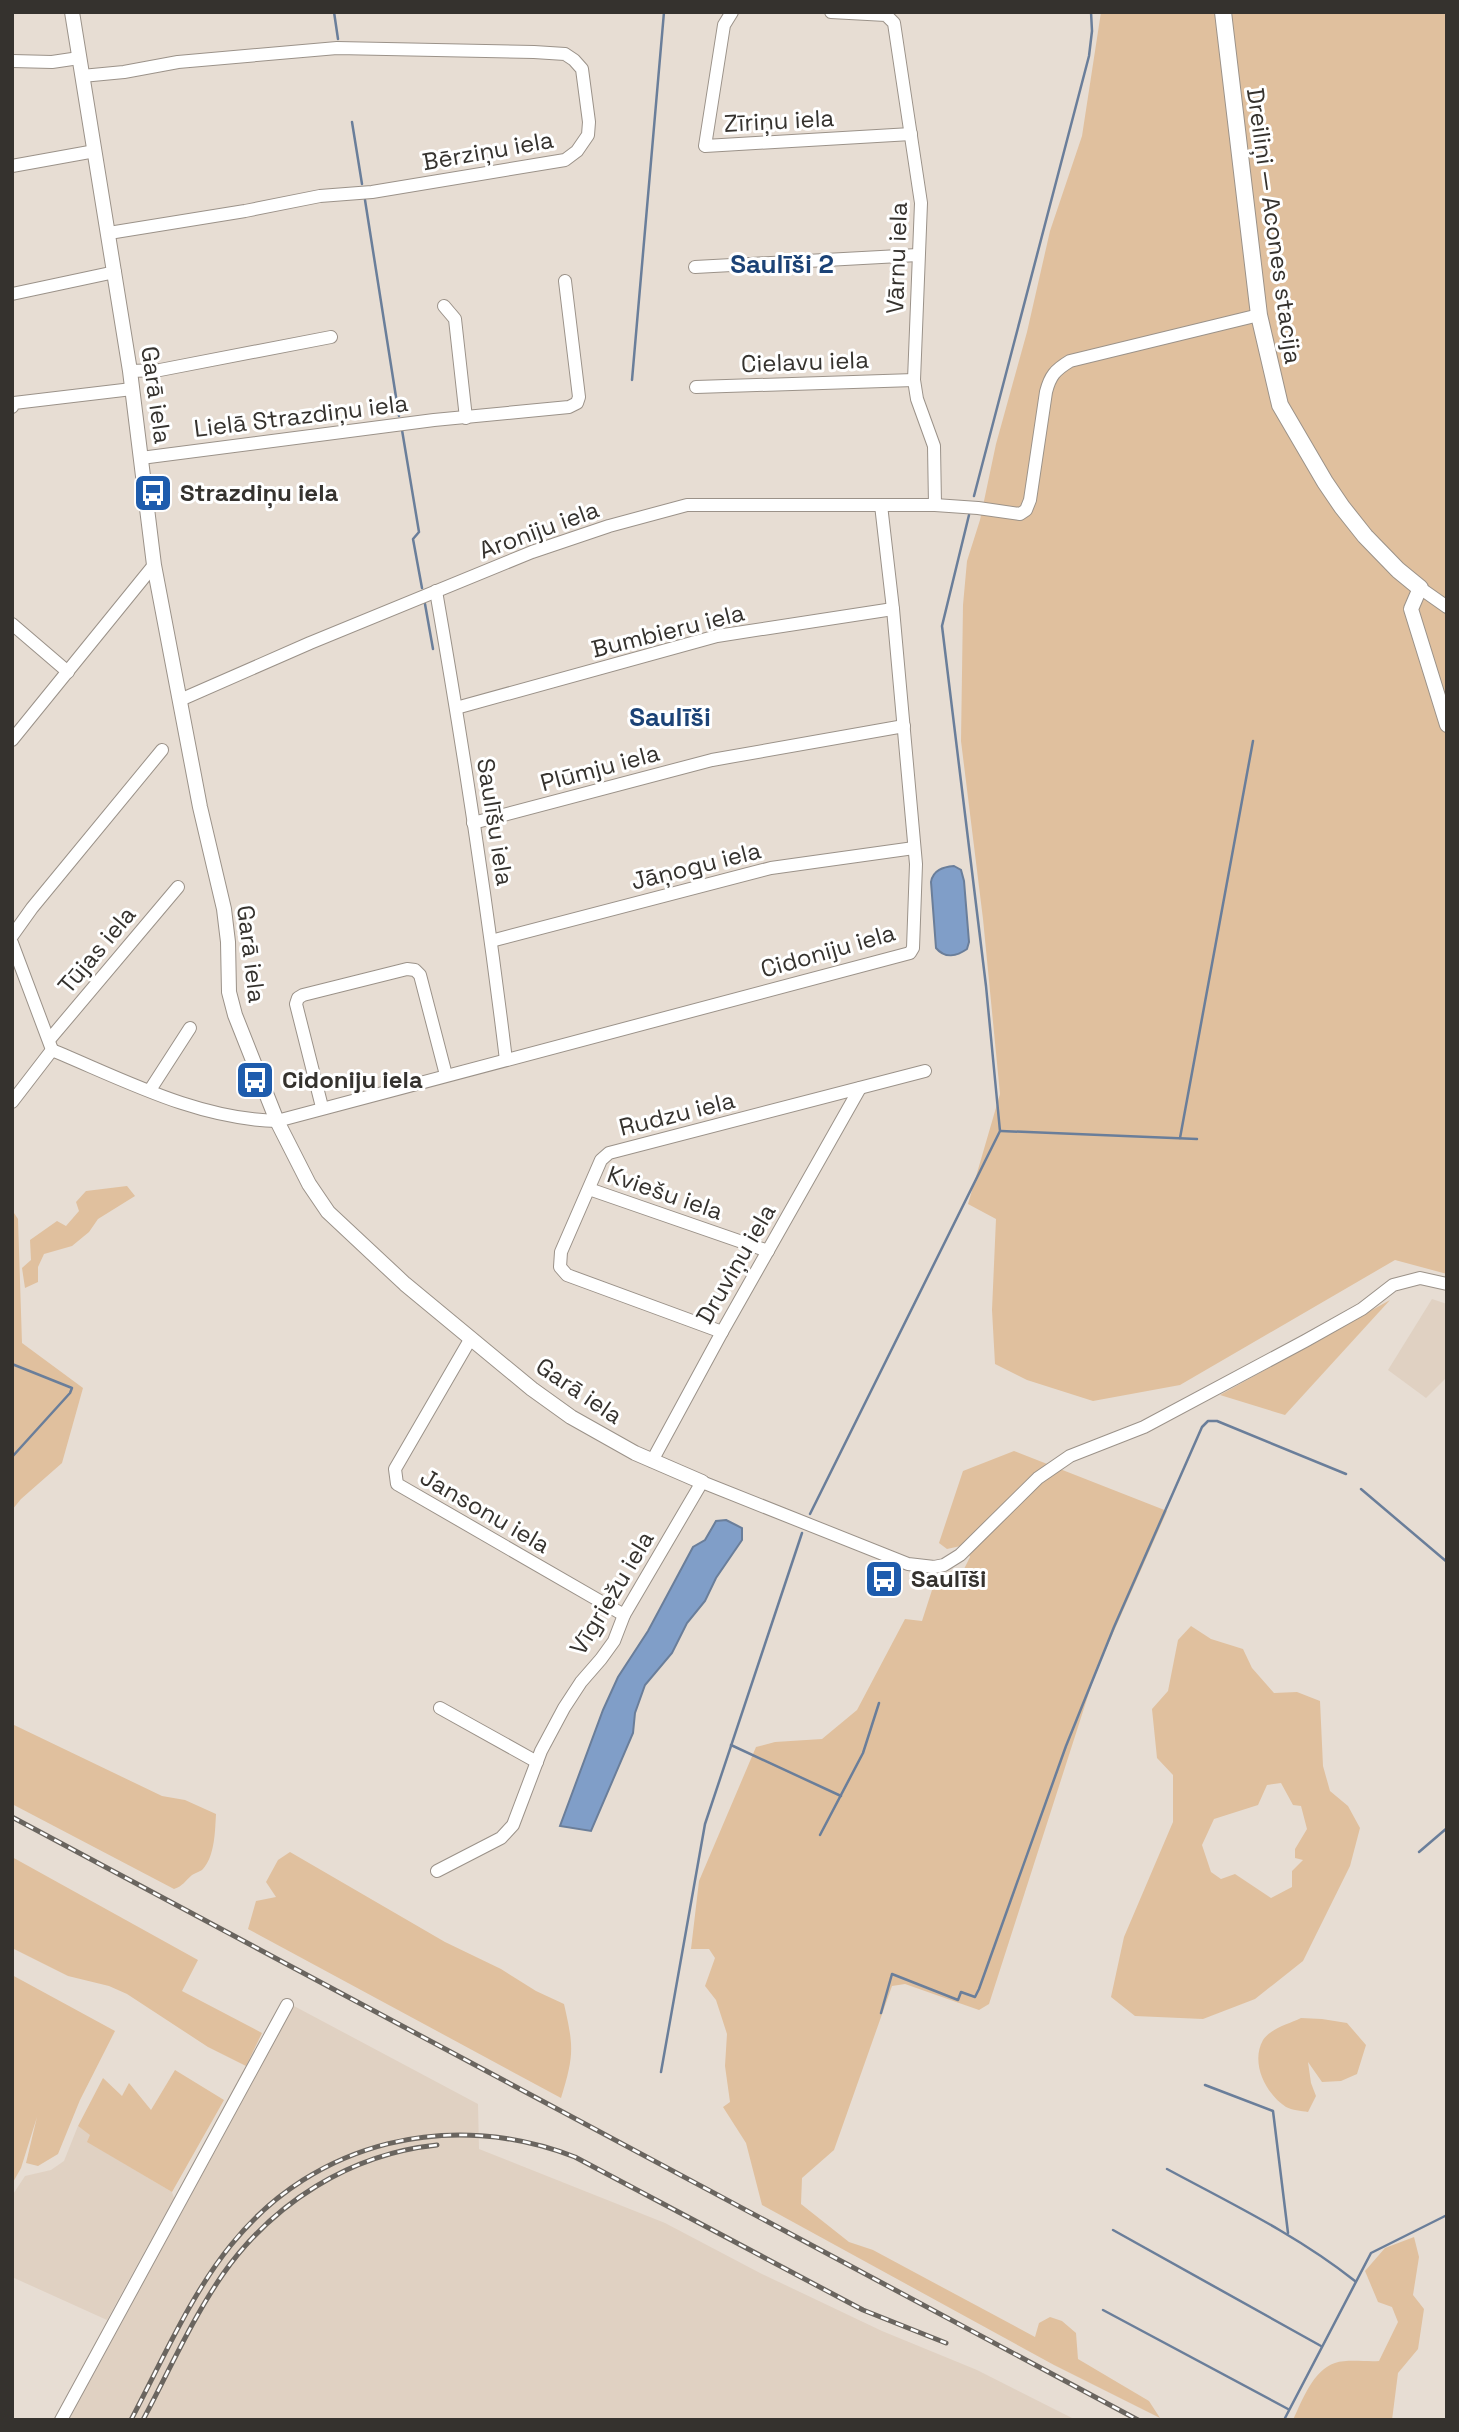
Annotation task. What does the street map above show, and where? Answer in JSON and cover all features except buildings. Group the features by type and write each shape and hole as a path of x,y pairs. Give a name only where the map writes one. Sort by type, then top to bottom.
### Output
{"main road":[{"name":"Dreiliņi — Acones stacija","path":"1223,12 1259,315 1280,405 1325,482 1365,536 1419,587"}],"street":[{"name":"Garā iela","path":"72,12 130,371 154,565 200,807 224,909 229,992 235,1015 276,1121 309,1184 328,1212 405,1284 532,1390 571,1417 652,1461 908,1564 934,1567 944,1565 960,1555 1038,1478 1070,1456 1143,1427 1362,1309 1393,1285 1420,1278 1447,1284"},
{"name":"Zīriņu iela","path":"732,12 724,25 706,126 705,146 911,134"},
{"name":"Vārnu iela","path":"831,12 886,15 894,23 921,203 915,380 918,399 934,446 935,505"},
{"name":"Bērziņu iela","path":"82,76 124,72 178,62 337,48 555,53 565,54 582,69 589,121 588,135 577,151 565,160 372,192 320,196 108,233"},
{"path":"12,61 52,62 79,58"},
{"path":"12,166 95,151"},
{"path":"695,267 918,255"},
{"path":"12,294 115,272"},
{"name":"Lielā Strazdiņu iela","path":"141,457 569,407 576,403 579,397 565,281"},
{"path":"444,306 455,319 466,418"},
{"name":"Aroniju iela","path":"180,701 310,643 545,548 609,526 687,505 935,505 1020,514 1026,510 1035,479 1049,379 1056,369 1070,361 1259,315"},
{"path":"130,371 160,370 331,337"},
{"name":"Cielavu iela","path":"696,387 915,380"},
{"path":"12,407 14,404 132,388"},
{"name":"Cidoniju iela","path":"50,1045 199,1110 257,1121 276,1121 910,953 913,948 916,864 881,505"},
{"path":"12,740 154,565"},
{"path":"1447,607 1419,587 1411,609 1447,725"},
{"name":"Saulīšu iela","path":"436,591 491,941 506,1060"},
{"name":"Bumbieru iela","path":"456,708 717,636 893,609"},
{"path":"12,624 68,672"},
{"name":"Plūmju iela","path":"473,823 712,760 904,726"},
{"path":"12,936 32,908 163,750"},
{"name":"Jāņogu iela","path":"491,941 771,868 914,848"},
{"name":"Tūjas iela","path":"50,1045 178,887"},
{"path":"12,943 50,1045 12,1102"},
{"path":"322,1107 296,1004 298,998 303,995 407,969 415,970 420,975 446,1075"},
{"path":"149,1090 190,1028"},
{"name":"Rudzu iela","path":"722,1332 567,1275 560,1267 561,1252 601,1160 609,1153 925,1071"},
{"name":"Druviņu iela","path":"652,1461 859,1088"},
{"name":"Kviešu iela","path":"589,1189 768,1251"},
{"name":"Jansonu iela","path":"471,1338 395,1469 397,1484 624,1615"},
{"name":"Vīgriežu iela","path":"437,1871 501,1839 513,1825 537,1762 581,1682 614,1641 624,1615 702,1482"},
{"path":"440,1708 537,1762"},
{"path":"61,2420 287,2005"}],"shaded area":[{"path":"1101,12 1447,12 1447,1274 1395,1260 1180,1385 1093,1401 1027,1380 995,1364 992,1310 996,1219 968,1204 1000,1094 983,919 961,741 963,605 967,561 980,520 996,444 1027,332 1050,231 1082,136"},
{"path":"127,1186 135,1196 98,1219 89,1232 72,1246 44,1254 38,1267 38,1282 25,1288 22,1268 31,1260 30,1240 57,1221 66,1226 79,1211 76,1202 86,1191"},
{"path":"12,1210 18,1219 22,1343 83,1388 62,1463 12,1510"},
{"path":"1432,1299 1447,1304 1447,1377 1426,1398 1388,1370"},
{"path":"1390,1300 1285,1415 1220,1395"},
{"path":"1014,1451 1167,1511 1095,1674 989,2004 979,2010 905,1984 892,1986 834,2150 802,2178 801,2204 849,2242 873,2250 1035,2337 1039,2323 1050,2317 1062,2321 1076,2333 1078,2359 1149,2401 1160,2418 1054,2365 762,2205 746,2143 723,2107 730,2102 725,2066 727,2034 716,2000 705,1986 715,1958 709,1949 691,1949 699,1881 756,1747 775,1742 822,1739 857,1710 905,1619 922,1621 932,1590 923,1579 960,1577 970,1557 965,1545 947,1549 939,1543 963,1471"},
{"path":"1191,1626 1211,1639 1243,1649 1252,1668 1274,1693 1297,1692 1320,1701 1323,1766 1330,1791 1348,1806 1360,1828 1350,1866 1303,1961 1255,1999 1203,2019 1135,2016 1111,1997 1124,1937 1173,1822 1173,1775 1157,1758 1152,1709 1168,1691 1178,1640","holes":["1281,1783 1293,1805 1301,1806 1307,1829 1295,1849 1295,1858 1303,1860 1292,1871 1292,1887 1271,1898 1235,1874 1221,1879 1211,1872 1202,1845 1214,1819 1258,1805 1267,1785"]},
{"path":"12,1724 162,1796 185,1800 216,1814 214,1844 206,1865 174,1889 12,1804"},
{"path":"290,1852 445,1942 564,2004 571,2051 561,2098 248,1929 256,1901 276,1897 266,1882 278,1860"},
{"path":"12,1857 198,1960 182,1991 262,2033 246,2066 208,2047 127,1994 109,1986 68,1976 12,1948"},
{"path":"12,1975 115,2031 80,2100 58,2154 38,2166 26,2163 37,2117 21,2168 12,2184"},
{"path":"294,2006 478,2104 479,2149 665,2223 760,2273 882,2331 977,2370 1076,2420 69,2420"},
{"path":"1301,2018 1347,2023 1366,2045 1357,2074 1341,2081 1322,2082 1308,2062 1316,2096 1308,2112 1286,2107 1272,2094 1262,2077 1258,2058 1259,2049 1266,2036 1275,2029"},
{"path":"175,2070 224,2100 172,2192 87,2142 90,2135 78,2126 103,2078 122,2096 129,2083 151,2110"},
{"path":"78,2126 91,2135 88,2142 172,2192 174,2198 107,2320 12,2277 12,2196 25,2176 51,2170 64,2161"},
{"path":"1414,2237 1419,2257 1413,2295 1424,2309 1418,2349 1398,2373 1392,2420 1293,2420 1314,2379 1327,2367 1345,2361 1379,2361 1398,2322 1392,2307 1378,2302 1365,2271 1385,2248"}],"water":[{"path":"954,866 961,870 964,881 969,942 967,949 951,955 943,954 936,948 931,882 939,870"},
{"path":"726,1520 742,1528 742,1540 716,1578 705,1601 687,1623 672,1653 645,1685 635,1713 633,1733 591,1831 560,1826 618,1677 648,1631 693,1547 705,1540 716,1521"}],"waterway":[{"path":"334,12 338,39"},
{"path":"632,380 664,12"},
{"path":"974,496 1089,56 1091,12"},
{"path":"352,122 362,184"},
{"path":"365,200 399,416"},
{"path":"402,430 419,532 413,539 422,588"},
{"path":"810,1514 1000,1131 986,986 942,626 969,515"},
{"path":"425,604 433,649"},
{"path":"1180,1138 1253,741"},
{"path":"1001,1131 1197,1139"},
{"path":"12,1364 72,1388 12,1457"},
{"path":"881,2013 892,1974 958,2000 961,1992 975,1997 1066,1746 1114,1627 1202,1427 1208,1421 1217,1421 1346,1474"},
{"path":"1361,1489 1447,1562"},
{"path":"661,2072 705,1824 802,1533"},
{"path":"820,1835 863,1753 879,1703"},
{"path":"731,1745 841,1796"},
{"path":"1419,1852 1447,1828"},
{"path":"1205,2085 1273,2111 1288,2233"},
{"path":"1167,2169 1287,2235 1355,2281"},
{"path":"1284,2420 1371,2253 1447,2215"},
{"path":"1113,2230 1321,2346"},
{"path":"1103,2310 1288,2409"}],"railway":[{"path":"12,1817 1138,2420"},
{"path":"131,2420 177,2330 216,2264 265,2209 303,2180 344,2158 388,2144 434,2136 481,2136 528,2143 575,2157 863,2310 946,2343"},
{"path":"143,2420 212,2291 243,2248 265,2225 316,2186 344,2171 405,2150 437,2145"}],"place":[{"name":"Strazdiņu iela","path":"153,493"},
{"name":"Cidoniju iela","path":"255,1080"},
{"name":"Saulīši","path":"884,1579"}],"district":[{"name":"Saulīši 2","path":"782,264"},
{"name":"Saulīši","path":"670,717"}]}
